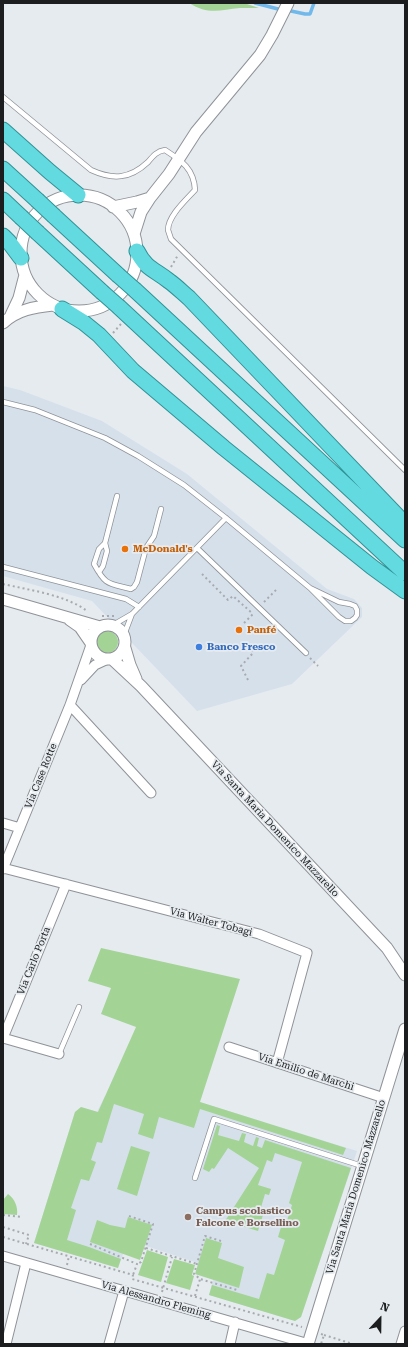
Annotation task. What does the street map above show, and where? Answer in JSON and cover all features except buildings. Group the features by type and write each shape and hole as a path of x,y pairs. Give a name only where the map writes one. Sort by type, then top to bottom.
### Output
{"highway":[{"path":"3,130 78,195"},
{"path":"3,169 405,540"},
{"path":"3,200 405,573"},
{"path":"3,236 21,258"},
{"path":"137,251 141,260 152,270 168,280 189,298 405,524"},
{"path":"58,307 83,322 99,335 133,370 230,453 372,567 405,591"}],"street":[{"path":"134,234 141,212 150,198 169,174 196,132 260,56 288,3"},
{"path":"7,319 34,307 58,307 76,311 90,310 107,304 115,299 127,286 132,278 136,264 137,251 134,234 126,219 113,206 100,199 78,195 53,201 39,211 28,225 24,233 21,245 21,258 25,276 36,293 58,307"},
{"path":"113,206 150,198"},
{"path":"7,319 19,298 25,276"},
{"path":"3,599 62,616 100,621 106,625 113,625 120,629 124,635 126,641 125,648 120,655 110,659 103,659 93,651 91,644 77,625 62,616"},
{"path":"91,644 93,634 100,621"},
{"name":"Via Case Rotte","path":"3,869 70,705 91,644"},
{"name":"Via Santa Maria Domenico Mazzarello","path":"125,648 130,665 141,686"},
{"name":"Via Case Rotte","path":"78,684 95,665 110,659"},
{"name":"Via Santa Maria Domenico Mazzarello","path":"110,659 141,686 387,948 405,975"},
{"path":"70,705 151,793"},
{"path":"3,823 20,828"},
{"name":"Via Walter Tobagi","path":"3,869 259,934 307,953 277,1063"},
{"name":"Via Carlo Porta","path":"3,1038 66,884"},
{"name":"Via Santa Maria Domenico Mazzarello","path":"308,1344 405,1029"},
{"path":"3,1038 59,1054"},
{"name":"Via Emilio de Marchi","path":"229,1047 384,1098"},
{"name":"Via Alessandro Fleming","path":"3,1256 308,1344"},
{"path":"6,1344 26,1263"},
{"path":"109,1344 124,1290"},
{"path":"230,1344 235,1322"},
{"path":"401,1344 405,1331"}],"lane":[{"path":"3,97 91,170 104,176 116,177 128,175 140,170 160,151 166,150 178,160 192,173 195,190 171,220 168,229 171,239 405,470"},
{"path":"3,402 35,410 105,438 138,456 184,485 226,518 310,588 339,617 345,621 351,621 357,615 355,606 339,602 310,588"},
{"path":"98,572 103,566 107,551 105,543 117,496"},
{"path":"105,543 99,549 94,564 101,578 110,584 131,589 137,582 146,548 154,536 161,509"},
{"path":"113,625 132,614 226,518"},
{"path":"196,548 306,653"},
{"path":"3,567 126,599 139,607"},
{"path":"124,635 132,614"},
{"path":"59,1054 79,1006"},
{"path":"195,1178 214,1119 362,1166"}],"path":[{"path":"168,271 174,263 180,249"},
{"path":"111,335 122,322"},
{"path":"202,574 228,600 233,596 253,614"},
{"path":"3,584 63,599 76,604 90,614"},
{"path":"235,604 238,601"},
{"path":"100,621 119,615 125,608 132,614"},
{"path":"248,680 241,666 253,653 251,647"},
{"path":"3,1215 22,1217"},
{"path":"129,1216 153,1224 141,1262 137,1264 132,1279 312,1330 353,1344"},
{"path":"3,1227 29,1235 26,1244"},
{"path":"222,1241 205,1236 194,1274 200,1279 237,1290"},
{"path":"3,1237 133,1275"},
{"path":"90,1244 137,1264"},
{"path":"146,1248 197,1264"},
{"path":"159,1300 172,1257"},
{"path":"195,1296 200,1279"},
{"path":"322,1344 324,1335"}],"shaded area":[{"path":"3,386 20,390 102,421 187,474 327,589 354,599 362,608 362,617 292,684 197,711 92,601 3,576"},
{"name":"Campus scolastico Falcone e Borsellino","path":"105,1096 200,1102 357,1151 301,1317 295,1321 209,1295 216,1269 128,1240 118,1268 34,1243 75,1112 81,1107 97,1112"}],"green space":[{"path":"189,3 244,3 259,8 240,8 214,11 202,9"},
{"path":"107,631 115,634 118,642 115,650 107,653 99,650 96,642 99,634"},
{"path":"101,948 240,979 200,1102 346,1148 343,1155 200,1109 194,1128 159,1117 153,1139 138,1134 144,1114 114,1104 102,1143 97,1142 91,1160 96,1162 89,1181 81,1179 71,1208 76,1210 67,1240 121,1259 118,1268 34,1243 75,1112 81,1107 98,1112 136,1027 101,1014 111,988 88,981"},
{"path":"217,1125 220,1126 218,1135 239,1141 242,1133 246,1134 244,1142 253,1146 256,1137 259,1138 257,1146 262,1148 265,1140 351,1168 301,1317 295,1321 209,1295 212,1285 259,1299 267,1273 274,1275 285,1240 278,1237 282,1224 286,1224 292,1205 289,1203 302,1162 275,1153 272,1162 267,1160 258,1185 271,1189 269,1195 265,1194 259,1214 263,1215 258,1231 225,1221 259,1168 228,1148 214,1169 212,1168 209,1172 203,1169"},
{"path":"131,1146 150,1152 137,1196 117,1189"},
{"path":"8,1194 16,1203 17,1215 3,1214 3,1200"},
{"path":"128,1217 152,1225 140,1260 90,1242 97,1220 110,1225 125,1228"},
{"path":"206,1238 222,1243 218,1258 244,1267 239,1288 195,1274"},
{"path":"147,1250 168,1257 161,1282 138,1275"},
{"path":"174,1259 195,1265 190,1290 166,1283"}],"waterway":[{"path":"255,3 278,9"},
{"path":"291,11 310,14 314,3"}],"place":[{"name":"McDonald's","path":"125,549"},
{"name":"Panfé","path":"239,630"},
{"name":"Banco Fresco","path":"199,647"},
{"name":"Campus scolastico Falcone e Borsellino","path":"188,1217"}]}
